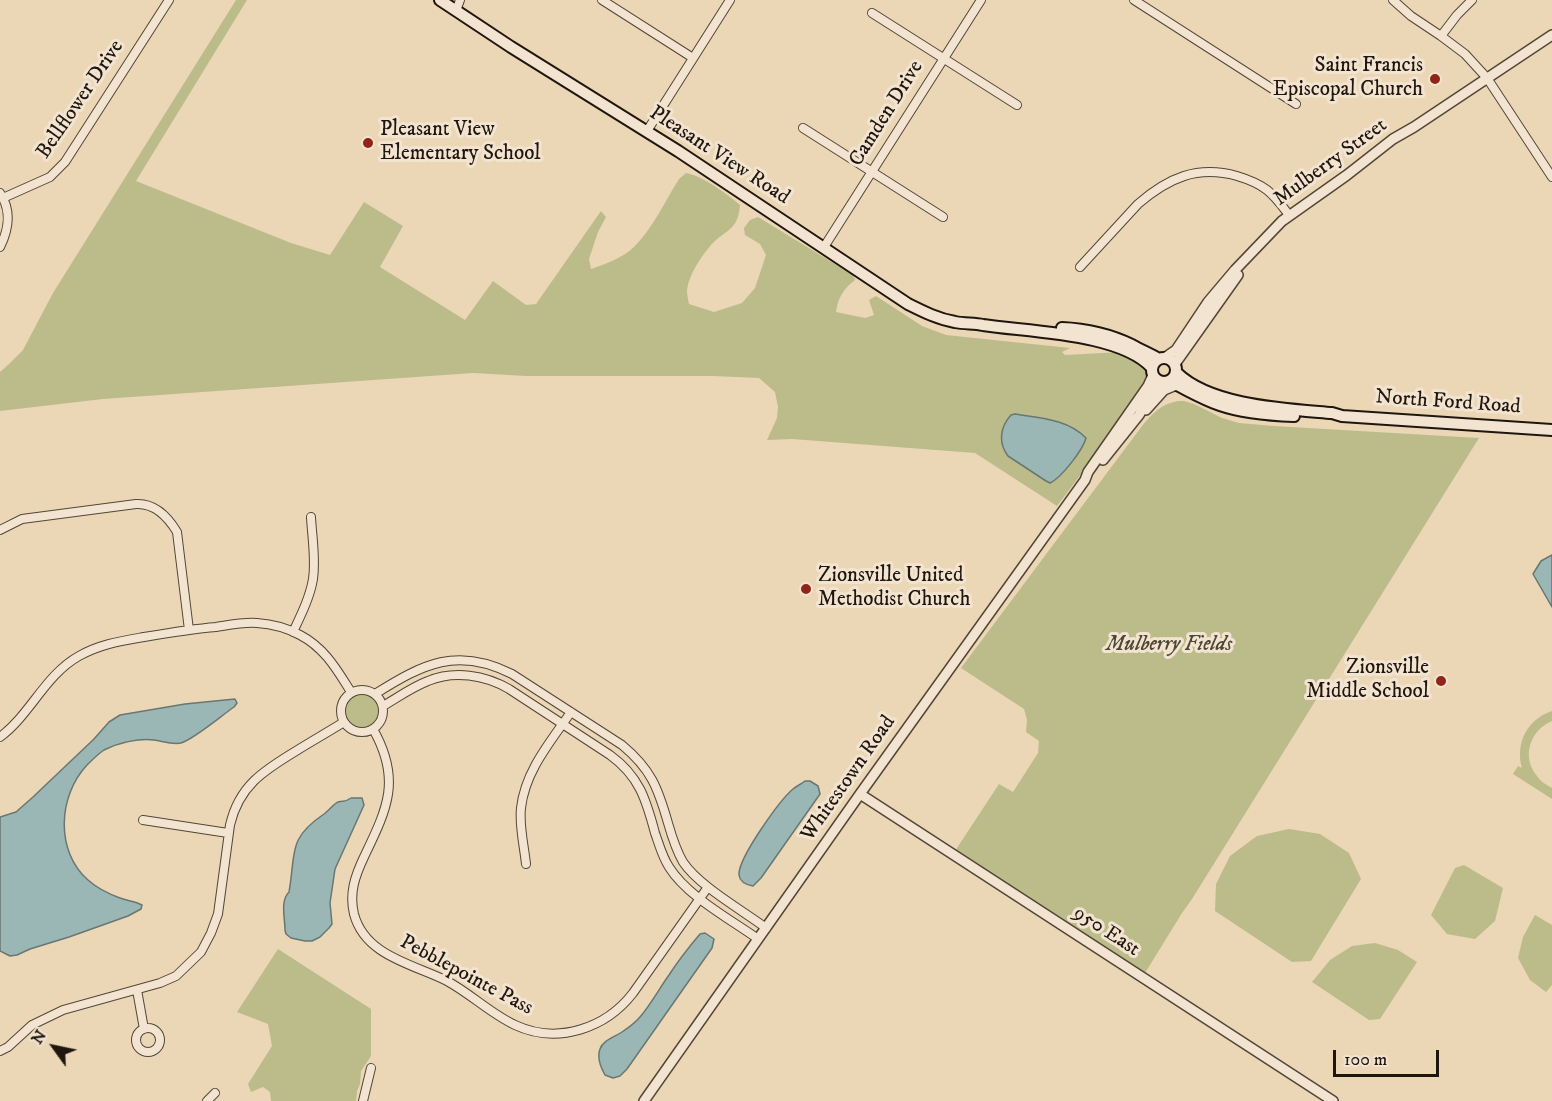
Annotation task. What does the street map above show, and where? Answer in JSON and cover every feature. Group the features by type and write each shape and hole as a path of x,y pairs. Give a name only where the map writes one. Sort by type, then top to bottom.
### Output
{"main road":[{"name":"Pleasant View Road","path":"444,1 458,5 511,47 647,131 908,304 932,317 993,327 1072,335 1094,340 1139,357 1165,371"},
{"name":"North Ford Road","path":"1165,371 1201,389 1255,405 1342,416 1552,430"}],"street":[{"name":"Bellflower Drive","path":"2,196 50,177 65,162 169,0"},
{"path":"602,0 693,58"},
{"path":"647,131 730,0"},
{"name":"Camden Drive","path":"824,247 981,0"},
{"path":"1134,0 1296,105"},
{"path":"1393,0 1411,16 1465,54 1487,78 1552,177"},
{"path":"1441,36 1472,0"},
{"path":"872,12 1017,105"},
{"name":"Mulberry Street","path":"1165,371 1257,247 1289,214 1347,175 1393,139 1552,35"},
{"path":"803,128 943,217"},
{"path":"1080,267 1138,204 1167,182 1189,174 1213,172 1253,182 1266,189 1289,214"},
{"path":"0,247 7,232 8,217 2,196"},
{"name":"Whitestown Road","path":"1139,415 1146,411 1164,390 1165,371"},
{"name":"Whitestown Road","path":"1085,480 1093,475 1139,415 1165,371"},
{"name":"Whitestown Road","path":"644,1101 1085,480 1088,472 1148,386 1165,371"},
{"path":"0,530 22,519 136,504 155,508 171,521 177,532 189,630"},
{"path":"294,632 308,598 313,578 311,517"},
{"path":"0,737 10,730 56,673 78,657 104,644 189,630 255,622 272,624 294,632 326,655 351,692"},
{"path":"375,694 410,673 446,661 483,663 503,669 636,756 654,781 678,854 692,873 766,928"},
{"path":"383,706 429,680 448,676 466,675 492,680 505,686 615,759 629,772 645,797 659,847 668,866 685,887 758,939"},
{"path":"364,689 375,694 383,706 381,721 373,729 365,732 357,732 348,727 341,715 344,699 351,692 364,689"},
{"path":"526,864 520,822 523,796 530,774 570,712"},
{"path":"0,1051 8,1047 32,1025 63,1010 137,990 176,976 201,952 218,914 228,833 238,802 246,789 273,765 344,722"},
{"name":"Pebblepointe Pass","path":"373,729 380,740 387,760 389,792 383,817 353,884 352,902 359,926 378,949 452,984 510,1023 533,1031 559,1033 584,1029 607,1018 630,997 708,887"},
{"name":"950 East","path":"860,794 1333,1101"},
{"path":"143,820 228,833"},
{"path":"137,990 144,1029"},
{"path":"363,1101 371,1068"},
{"path":"207,1101 215,1093"}],"green space":[{"path":"236,0 247,0 136,181 291,243 330,255 364,202 403,226 380,267 465,320 493,281 526,305 536,304 601,211 606,217 589,259 591,269 624,254 634,247 647,231 679,179 686,173 707,182 740,205 734,225 711,245 693,272 687,290 689,304 714,312 742,303 755,288 766,255 760,244 745,235 744,228 750,220 758,217 853,275 855,280 842,294 836,312 865,318 874,315 869,300 876,296 922,326 946,335 1070,348 1062,352 1065,355 1122,352 1147,368 1147,381 1057,506 975,453 792,439 767,440 777,418 778,407 775,392 759,378 526,376 473,373 103,399 0,411 0,372 23,350 53,293"},
{"name":"Mulberry Fields","path":"1178,401 1194,404 1222,418 1239,423 1479,438 1145,973 955,851 999,784 1013,792 1038,753 1039,741 1026,732 1027,720 1024,709 961,668 1142,426 1158,410"},
{"path":"362,693 374,699 380,711 374,723 362,729 350,723 344,711 350,699"},
{"path":"1552,711 1552,721 1544,725 1533,737 1529,753 1532,769 1542,782 1552,788 1552,799 1513,774 1518,766 1522,768 1520,750 1525,734 1536,720"},
{"path":"1289,829 1320,834 1349,853 1361,879 1311,961 1292,962 1215,911 1216,884 1230,856 1257,836"},
{"path":"1464,865 1503,888 1495,921 1475,939 1447,934 1431,915 1455,868"},
{"path":"1535,915 1552,925 1552,985 1546,992 1530,980 1518,958 1523,937"},
{"path":"1375,943 1398,950 1417,962 1380,1019 1369,1020 1312,982 1330,960 1352,946"},
{"path":"278,949 371,1009 371,1056 361,1071 356,1101 271,1101 270,1092 263,1087 251,1092 248,1084 272,1046 268,1024 237,1012"}],"water":[{"path":"1011,415 1062,423 1086,438 1071,463 1060,476 1050,483 1008,456 1005,451 1002,440 1004,425"},
{"path":"1552,555 1552,607 1533,574 1541,561"},
{"path":"235,699 237,703 234,707 181,743 135,740 104,750 87,765 70,792 64,823 70,854 77,868 99,888 142,905 141,909 128,916 17,955 10,956 0,951 0,817 16,812 109,722 120,715 185,704"},
{"path":"805,781 818,786 820,794 761,878 753,886 744,883 739,875 740,867 752,843 787,795"},
{"path":"351,798 362,798 364,805 335,869 330,903 332,924 320,937 312,941 291,938 285,930 284,905 289,892 295,848 304,831 312,823 336,803"},
{"path":"705,933 714,939 712,948 627,1069 620,1076 613,1078 605,1075 599,1059 602,1046 638,1019 688,949 700,934"}],"place":[{"name":"Saint Francis Episcopal Church","path":"1435,79"},
{"name":"Pleasant View Elementary School","path":"368,143"},
{"name":"Zionsville United Methodist Church","path":"806,589"},
{"name":"Zionsville Middle School","path":"1441,681"}]}
